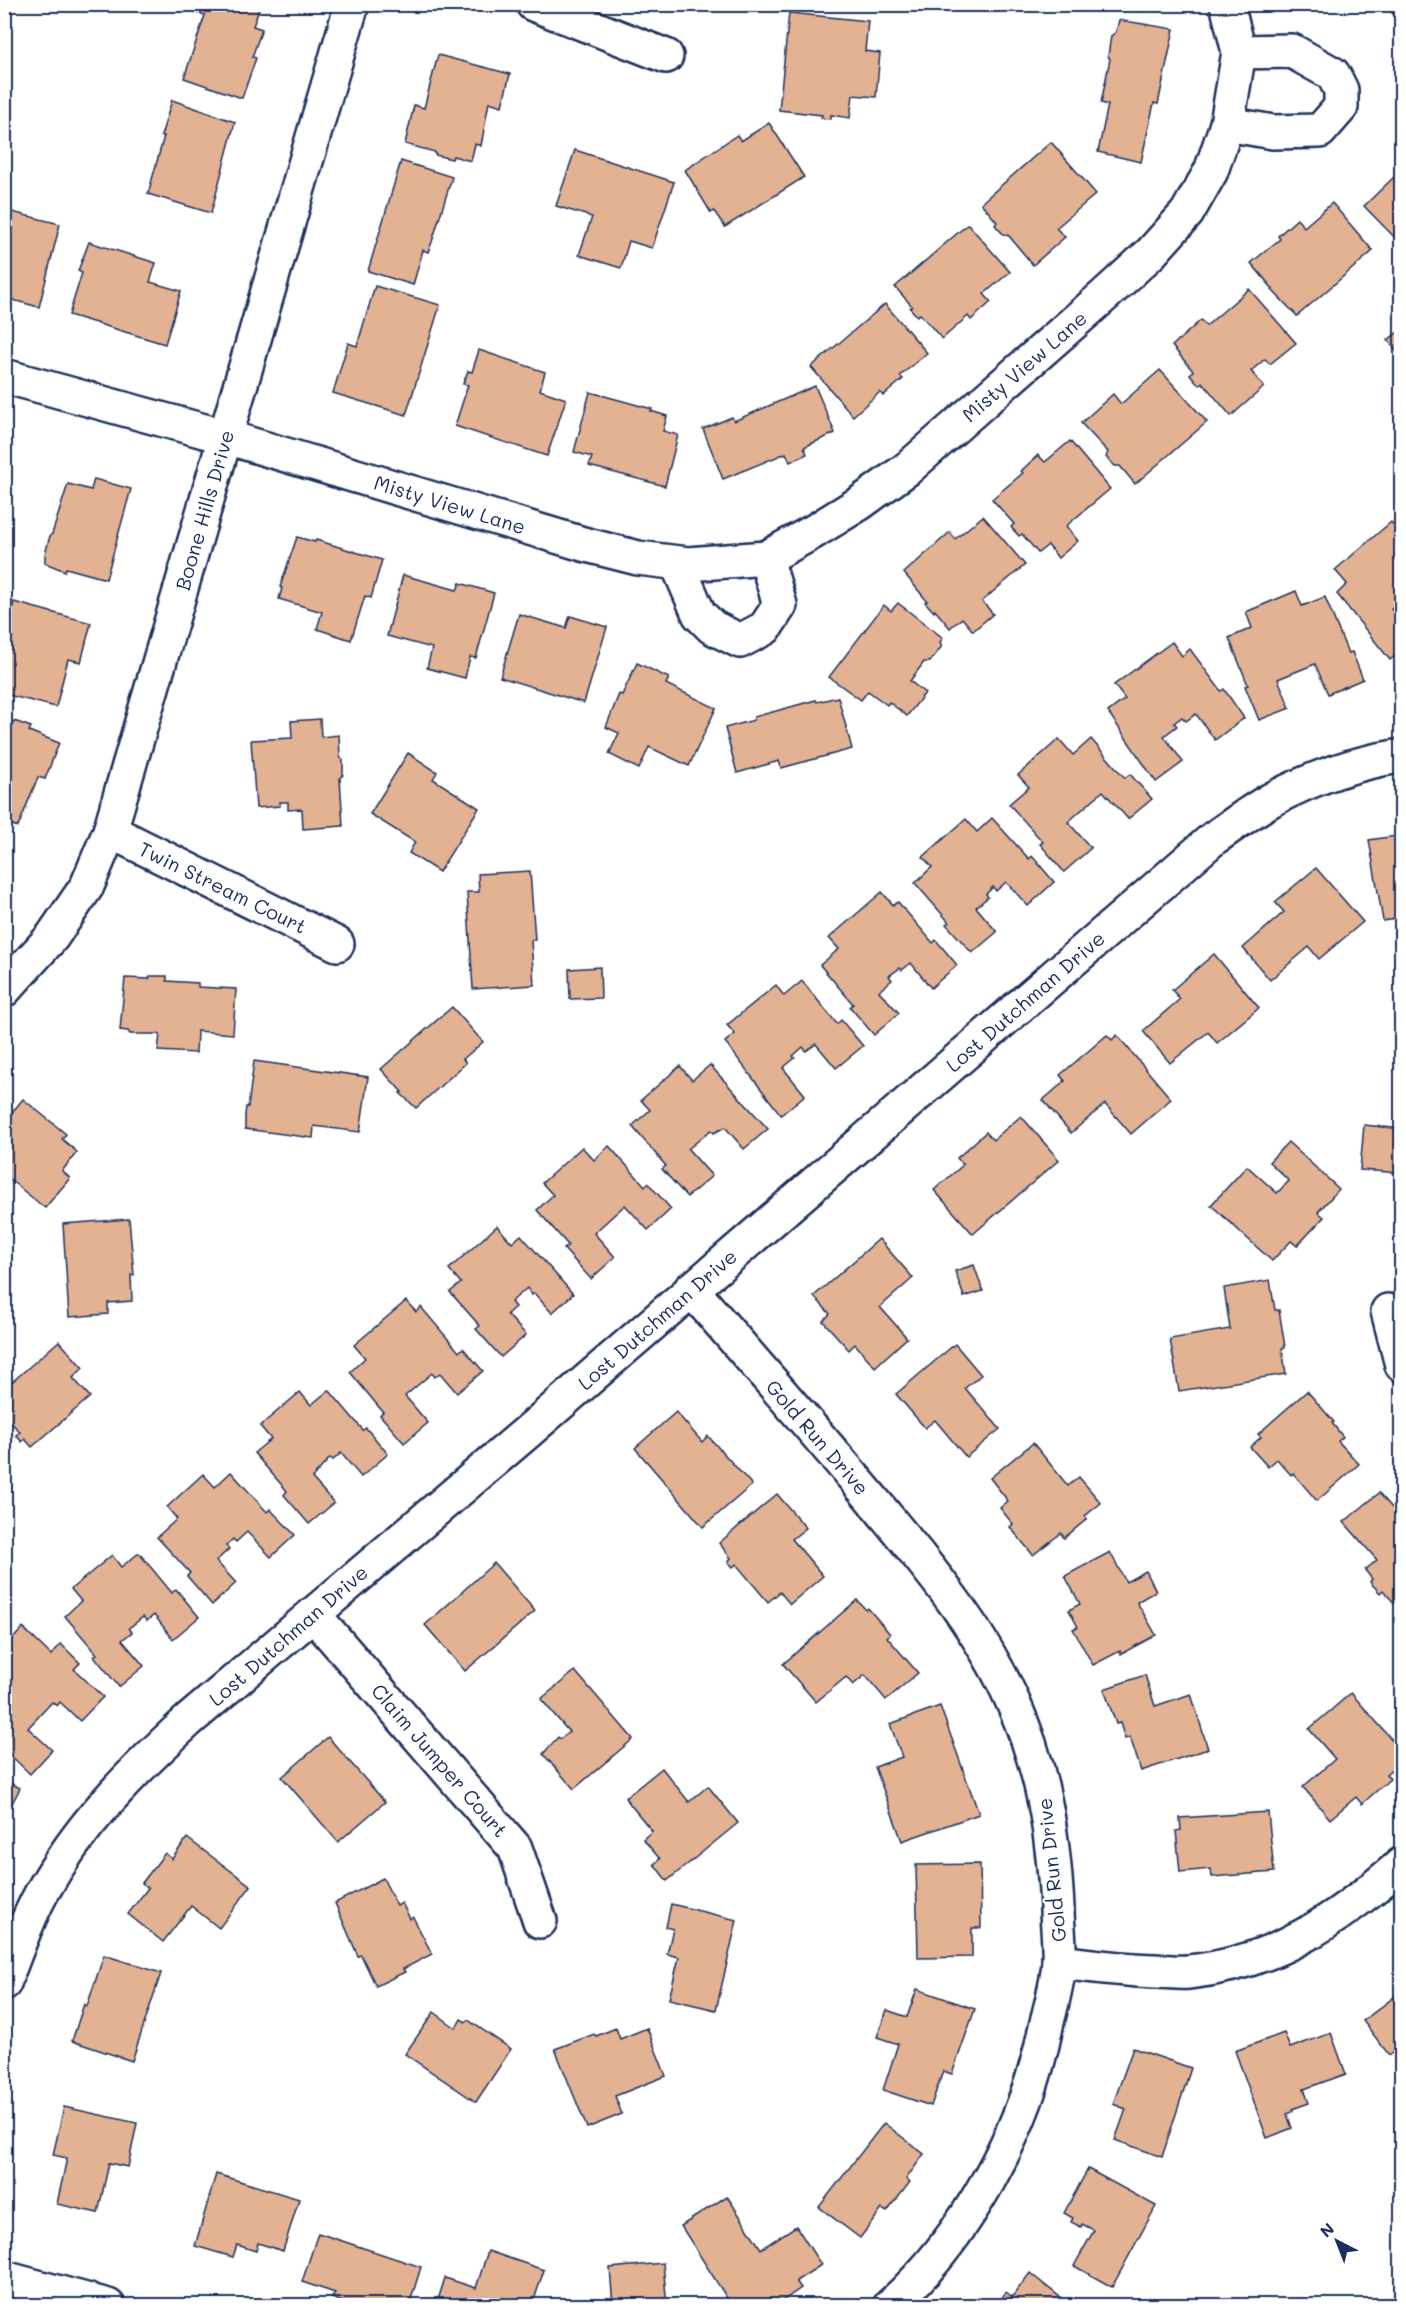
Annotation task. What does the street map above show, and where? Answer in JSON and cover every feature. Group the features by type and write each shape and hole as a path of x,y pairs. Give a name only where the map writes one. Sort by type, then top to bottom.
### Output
{"street":[{"name":"Boone Hills Drive","path":"4,990 52,936 87,886 110,831 352,4"},
{"path":"533,4 666,56"},
{"name":"Misty View Lane","path":"4,376 226,437 583,544 638,558 688,564 766,558 861,503 907,469 1151,253 1187,213 1211,171 1227,124 1239,52 1227,4"},
{"path":"1227,124 1274,132 1320,131 1341,107 1341,90 1333,74 1292,51 1239,52"},
{"path":"677,563 699,614 712,627 740,641 765,628 780,605 766,558"},
{"name":"Lost Dutchman Drive","path":"4,1983 40,1895 72,1844 104,1802 172,1735 525,1434 1214,838 1268,802 1319,778 1369,760 1401,756"},
{"name":"Twin Stream Court","path":"110,831 337,944"},
{"name":"Gold Run Drive","path":"691,1289 867,1493 932,1571 974,1628 1012,1700 1039,1770 1050,1821 1059,1962 1039,2062 1020,2119 953,2237 912,2286 890,2306"},
{"path":"1388,1311 1401,1365"},
{"name":"Claim Jumper Court","path":"313,1614 515,1848 540,1921"},
{"path":"1059,1962 1125,1970 1187,1972 1245,1960 1295,1942 1335,1917 1401,1864"},
{"path":"4,2278 108,2306"}],"building":[{"path":"191,4 261,4 253,26 262,29 252,57 256,58 242,98 184,78 205,15 189,10"},
{"path":"1385,4 1402,4 1402,12 1400,10 1393,14"},
{"path":"789,13 868,21 865,51 880,53 876,97 853,95 850,118 831,115 831,119 821,118 822,115 779,110"},
{"path":"1119,20 1174,29 1158,104 1154,103 1141,162 1098,152 1108,105 1101,103 1110,59 1108,56 1111,36 1116,32"},
{"path":"438,55 510,74 502,106 489,102 481,146 475,144 471,161 453,156 452,159 435,155 435,152 405,144 414,105 424,108"},
{"path":"172,100 235,122 211,213 148,194"},
{"path":"769,123 804,177 725,227 714,211 711,213 685,170 737,135 741,141"},
{"path":"1051,142 1096,194 1056,228 1065,237 1033,265 1009,236 1003,234 995,225 997,222 981,203"},
{"path":"575,150 674,182 652,248 629,241 621,268 579,255 592,217 556,206"},
{"path":"401,161 452,177 432,242 428,252 423,250 413,285 368,271"},
{"path":"1394,177 1402,185 1402,245 1364,206"},
{"path":"1332,203 1373,251 1297,316 1272,290 1251,263 1280,239 1278,236 1297,219 1304,227"},
{"path":"4,210 60,224 39,307 5,298 8,287 4,286"},
{"path":"968,224 1010,272 984,294 991,302 971,320 968,316 942,339 920,314 917,316 910,308 912,306 895,287"},
{"path":"89,242 156,263 150,282 181,291 165,344 69,315 82,273 78,271"},
{"path":"375,286 440,305 406,415 333,393 348,343 357,346"},
{"path":"1249,289 1296,343 1270,364 1265,359 1251,371 1264,387 1231,416 1202,382 1199,385 1190,374 1193,371 1172,346 1201,320 1206,326"},
{"path":"885,304 927,353 900,376 903,379 883,396 880,392 853,416 811,367"},
{"path":"1402,329 1402,355 1400,356 1388,340"},
{"path":"479,350 545,372 540,390 566,399 547,456 455,426 468,385 463,384 468,371 472,372"},
{"path":"1160,370 1207,422 1135,484 1120,466 1115,466 1106,457 1108,452 1081,423 1113,394 1121,404"},
{"path":"815,386 835,433 804,447 807,454 790,462 786,453 723,479 703,429 732,417 734,421"},
{"path":"590,392 652,409 651,411 667,416 663,431 678,435 665,486 589,466 592,457 574,452"},
{"path":"1070,441 1110,489 1066,526 1078,541 1058,558 1048,545 1038,553 1022,534 1019,536 1011,527 1014,524 992,499 1023,473 1021,471 1038,455 1045,462"},
{"path":"94,479 131,489 106,579 66,568 65,571 45,563 50,536 68,484 91,490"},
{"path":"983,516 1025,565 982,601 993,614 973,631 962,618 950,628 925,602 927,601 904,573 950,532 955,539"},
{"path":"1391,522 1402,534 1402,601 1391,609 1402,621 1402,650 1390,660 1337,594 1347,584 1335,570"},
{"path":"297,537 315,542 316,540 382,560 371,598 365,596 351,640 317,629 322,612 279,599 282,588 280,587"},
{"path":"403,575 457,590 460,583 494,593 476,658 470,657 465,678 427,668 432,648 387,636"},
{"path":"1296,591 1302,606 1325,597 1348,653 1352,652 1363,679 1328,694 1315,664 1278,679 1290,708 1259,720 1229,638 1252,628 1246,612"},
{"path":"14,602 91,623 81,662 68,659 56,707 4,694 4,638"},
{"path":"898,603 943,638 940,642 942,646 930,662 924,662 910,681 925,693 907,716 889,702 887,705 868,691 861,700 829,677 884,605 891,611"},
{"path":"519,614 566,628 570,616 607,627 584,703 500,677"},
{"path":"1172,642 1182,656 1190,649 1221,691 1224,689 1244,718 1215,740 1196,714 1186,721 1182,717 1174,723 1177,726 1164,736 1183,762 1156,782 1108,712 1125,699 1114,685"},
{"path":"637,663 669,678 666,684 716,708 689,766 649,747 639,769 609,754 619,733 606,727 619,694 622,695"},
{"path":"838,697 852,749 781,768 779,761 737,773 725,728 754,720 754,717 816,700 817,702"},
{"path":"320,719 321,737 339,735 340,757 343,760 343,775 340,778 343,826 303,829 302,809 288,810 288,802 280,802 280,806 256,808 251,740 292,738 291,721"},
{"path":"14,721 31,727 29,731 59,743 45,779 38,777 18,827 4,822 4,722 12,725"},
{"path":"1059,739 1073,755 1091,739 1125,778 1130,774 1152,799 1128,819 1103,791 1068,822 1091,848 1064,872 1040,844 1043,842 1009,804 1029,787 1018,775"},
{"path":"408,753 437,772 433,779 479,808 439,872 409,853 415,842 370,814"},
{"path":"992,818 1029,859 1032,856 1054,882 1028,906 1006,882 996,891 993,887 986,894 988,897 976,907 997,932 972,953 946,924 949,922 915,883 932,867 923,857 966,819 977,832"},
{"path":"1396,836 1397,840 1402,839 1402,918 1383,921 1369,840"},
{"path":"1316,868 1363,922 1319,959 1309,947 1270,980 1243,948 1284,912 1275,902"},
{"path":"530,871 535,940 531,940 534,985 473,989 467,892 479,892 478,874"},
{"path":"882,892 893,905 898,902 933,943 936,940 957,965 931,988 911,963 889,976 892,980 879,991 899,1013 874,1035 850,1007 853,1004 820,965 839,949 829,938"},
{"path":"1214,954 1259,1008 1217,1043 1208,1032 1170,1063 1143,1031 1180,999 1172,990"},
{"path":"600,967 601,998 570,999 569,969"},
{"path":"150,976 167,976 167,981 198,983 198,987 236,989 233,1034 197,1031 196,1053 158,1051 160,1034 130,1034 128,1031 120,1030 125,978 149,979"},
{"path":"802,981 837,1024 841,1020 863,1046 836,1068 816,1044 806,1051 803,1047 783,1068 805,1095 781,1115 725,1042 735,1034 727,1025 776,985 784,996"},
{"path":"452,1007 483,1042 463,1059 466,1063 416,1108 400,1093 402,1092 381,1069"},
{"path":"1107,1035 1112,1040 1117,1035 1171,1099 1131,1134 1105,1104 1071,1133 1043,1100 1065,1081 1060,1075"},
{"path":"254,1061 368,1077 360,1132 314,1126 313,1138 245,1129 246,1107 248,1107"},
{"path":"710,1065 768,1129 744,1149 725,1127 714,1133 711,1130 688,1149 712,1176 687,1197 662,1169 666,1166 632,1126 650,1110 641,1100 680,1066 692,1080"},
{"path":"23,1099 66,1134 62,1139 77,1152 62,1171 70,1178 45,1208 4,1175 4,1122"},
{"path":"1021,1116 1059,1160 973,1234 934,1190 963,1165 957,1158 986,1132 993,1140"},
{"path":"1364,1125 1402,1129 1402,1173 1360,1170"},
{"path":"1288,1142 1339,1189 1318,1212 1324,1217 1297,1246 1291,1241 1272,1261 1211,1205 1247,1166 1277,1193 1289,1181 1269,1162"},
{"path":"609,1146 645,1186 648,1183 671,1209 648,1230 625,1205 594,1233 615,1257 591,1279 564,1249 568,1245 537,1210 553,1195 542,1183 582,1147 594,1160"},
{"path":"129,1219 134,1275 131,1275 132,1301 108,1303 108,1314 69,1317 63,1224"},
{"path":"497,1226 512,1243 521,1235 573,1294 552,1313 527,1288 511,1302 515,1307 507,1314 526,1335 501,1357 476,1329 480,1326 450,1292 461,1283 449,1269"},
{"path":"879,1239 913,1278 880,1307 907,1338 875,1367 855,1344 849,1350 823,1321 830,1314 814,1296"},
{"path":"974,1265 983,1291 964,1297 955,1271"},
{"path":"1270,1280 1275,1310 1279,1310 1285,1347 1282,1348 1286,1374 1179,1391 1170,1339 1230,1329 1224,1288"},
{"path":"406,1301 416,1312 421,1307 459,1352 463,1348 483,1371 457,1393 440,1373 435,1377 432,1373 405,1396 428,1423 404,1443 380,1415 383,1412 350,1372 365,1358 354,1345"},
{"path":"59,1341 83,1368 73,1378 90,1397 32,1447 25,1439 22,1442 16,1435 20,1432 4,1415 4,1397 9,1393 5,1388"},
{"path":"955,1344 981,1375 965,1388 1000,1429 966,1457 935,1420 925,1428 896,1394"},
{"path":"329,1390 363,1430 366,1428 388,1454 361,1477 341,1453 333,1460 330,1458 312,1478 334,1503 309,1524 284,1495 287,1491 254,1453 271,1439 260,1426 300,1392 311,1405"},
{"path":"1307,1391 1334,1422 1332,1423 1343,1437 1338,1441 1359,1464 1317,1501 1293,1473 1291,1475 1277,1459 1268,1467 1250,1447 1261,1437 1258,1434"},
{"path":"676,1412 702,1442 708,1436 752,1485 703,1527 635,1448"},
{"path":"1033,1443 1068,1486 1079,1477 1101,1503 1085,1516 1087,1519 1064,1538 1061,1533 1033,1555 1010,1527 1013,1524 1000,1508 1008,1501 990,1478"},
{"path":"231,1472 267,1512 270,1509 295,1535 271,1557 247,1532 236,1542 233,1539 226,1546 229,1549 216,1561 236,1583 212,1605 187,1576 190,1573 157,1537 177,1519 167,1507 203,1474 215,1487"},
{"path":"1379,1493 1402,1519 1402,1598 1395,1604 1383,1590 1380,1593 1370,1582 1372,1579 1365,1570 1377,1560 1344,1522"},
{"path":"777,1494 806,1528 792,1539 823,1576 790,1604 780,1592 768,1602 736,1564 733,1567 728,1562 731,1558 719,1543"},
{"path":"1110,1552 1126,1582 1146,1571 1156,1591 1137,1602 1156,1635 1121,1654 1120,1651 1093,1665 1073,1629 1078,1627 1069,1610 1080,1604 1065,1576"},
{"path":"139,1553 172,1593 176,1589 199,1617 173,1639 154,1615 147,1621 143,1617 129,1628 132,1632 122,1640 144,1666 119,1687 94,1656 97,1654 65,1616 81,1601 71,1589 112,1555 121,1567"},
{"path":"494,1563 535,1611 465,1671 425,1625"},
{"path":"857,1600 866,1610 868,1608 890,1634 887,1637 918,1673 886,1700 865,1675 853,1685 846,1677 816,1702 783,1664"},
{"path":"23,1628 51,1655 61,1644 80,1663 74,1669 103,1697 80,1721 60,1702 57,1706 52,1702 28,1728 52,1750 30,1774 4,1749 7,1745 4,1743 4,1648"},
{"path":"575,1671 633,1739 574,1789 543,1754 558,1737 560,1739 569,1732 541,1699"},
{"path":"1145,1675 1155,1706 1191,1694 1208,1749 1141,1771 1130,1737 1125,1739 1120,1723 1116,1724 1104,1689"},
{"path":"1351,1693 1402,1751 1402,1761 1386,1774 1390,1779 1362,1804 1356,1797 1330,1819 1303,1787 1335,1759 1309,1729"},
{"path":"940,1706 979,1814 902,1841 875,1767 902,1757 890,1724"},
{"path":"328,1737 385,1802 338,1842 282,1777"},
{"path":"662,1768 689,1802 708,1786 738,1823 667,1881 654,1864 660,1859 643,1839 652,1831 625,1798"},
{"path":"4,1780 20,1788 6,1815 4,1815"},
{"path":"1268,1812 1274,1872 1212,1877 1211,1869 1180,1872 1176,1831 1181,1830 1180,1818"},
{"path":"187,1838 251,1886 219,1928 191,1906 163,1942 128,1914 148,1888 142,1883 165,1853 172,1859"},
{"path":"980,1864 981,1928 972,1928 972,1957 918,1958 916,1865"},
{"path":"383,1878 397,1906 402,1903 410,1919 413,1917 432,1954 403,1969 405,1972 376,1986 361,1955 358,1956 335,1903"},
{"path":"671,1904 737,1920 716,2010 669,1999 679,1957 667,1954 673,1929 666,1927"},
{"path":"104,1955 161,1973 132,2061 72,2041 84,2004 87,2006"},
{"path":"1402,1974 1402,1987 1395,1979"},
{"path":"917,1989 975,2009 952,2074 943,2071 931,2106 883,2090 898,2044 877,2037 887,2010 907,2017"},
{"path":"1402,1991 1402,2045 1389,2055 1363,2021"},
{"path":"434,2012 456,2028 461,2019 466,2022 468,2020 511,2049 476,2102 405,2054"},
{"path":"616,2028 620,2039 647,2028 666,2076 615,2096 622,2114 587,2128 555,2049"},
{"path":"1284,2033 1290,2048 1331,2033 1346,2074 1304,2089 1309,2103 1292,2109 1293,2111 1287,2114 1292,2128 1267,2138 1235,2051"},
{"path":"1133,2048 1191,2068 1162,2157 1115,2140 1126,2109 1113,2104"},
{"path":"64,2107 137,2123 128,2167 109,2163 98,2213 57,2204 67,2158 53,2155"},
{"path":"884,2123 924,2154 906,2179 910,2182 887,2212 882,2209 860,2238 819,2207"},
{"path":"1088,2169 1156,2206 1112,2287 1074,2266 1094,2230 1071,2222 1073,2218 1064,2213"},
{"path":"216,2174 299,2199 283,2251 258,2243 256,2251 237,2245 233,2257 195,2246"},
{"path":"727,2196 761,2249 796,2226 821,2265 796,2281 801,2288 775,2306 766,2306 764,2303 761,2306 732,2306 681,2226"},
{"path":"318,2233 421,2267 409,2306 355,2306 332,2298 335,2293 302,2282"},
{"path":"488,2251 544,2270 532,2306 436,2306 445,2278 476,2288"},
{"path":"663,2263 667,2306 613,2306 610,2268"},
{"path":"1030,2273 1066,2302 1063,2306 996,2306 1006,2292 1012,2297"},
{"path":"1402,2289 1402,2306 1381,2306"}]}
